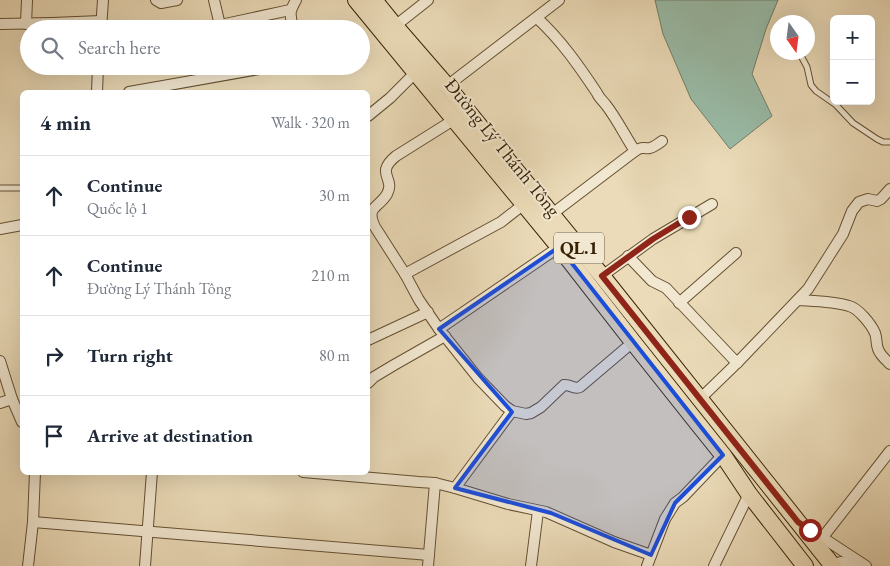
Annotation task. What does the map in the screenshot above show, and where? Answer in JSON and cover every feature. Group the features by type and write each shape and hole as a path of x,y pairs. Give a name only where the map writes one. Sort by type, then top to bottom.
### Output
{"main road":[{"name":"Đường Lý Thánh Tông","path":"356,0 416,72 441,92 455,119 723,455 762,512 805,566"},
{"name":"Đường Lý Thánh Tông","path":"374,0 395,26 441,92 552,214 798,522"},
{"name":"QL.1","path":"798,522 832,565"}],"street":[{"path":"26,20 27,0"},
{"path":"101,20 103,0"},
{"path":"156,0 161,3 177,0"},
{"path":"214,0 219,20"},
{"path":"291,20 290,10 296,0"},
{"path":"395,26 428,0"},
{"path":"441,92 559,0"},
{"path":"243,20 290,10"},
{"path":"537,18 553,34 584,72 635,151"},
{"path":"0,24 20,24"},
{"path":"370,114 390,98 416,72"},
{"path":"97,90 98,75"},
{"path":"140,90 225,75"},
{"path":"455,119 390,161 386,170 389,187 387,194 372,210 371,214 374,227 405,274 419,300 442,333 478,378 505,406 512,411 526,414 541,407 564,385 567,384 574,388 580,387 633,342"},
{"path":"552,214 635,151 645,147 654,147 662,141"},
{"path":"705,394 808,289 843,234 852,212 859,202 868,199 881,199 890,189"},
{"path":"405,274 494,226 524,204"},
{"path":"602,276 653,239 712,204"},
{"path":"0,229 20,225"},
{"path":"370,382 374,377 442,333 559,247"},
{"path":"680,303 736,253"},
{"path":"628,256 652,281 666,288 737,363"},
{"path":"798,300 840,304 855,309 870,324 876,336 878,348 890,364"},
{"path":"370,339 428,312"},
{"path":"0,361 20,417"},
{"path":"0,403 12,399"},
{"path":"456,488 512,411"},
{"path":"822,538 890,451"},
{"path":"647,566 665,519 675,503 723,455"},
{"path":"28,566 33,522 35,475"},
{"path":"145,566 152,475"},
{"path":"339,475 435,483 456,488 508,504 551,513 588,532 651,555"},
{"path":"33,522 428,561 435,483"},
{"path":"714,566 749,494"},
{"path":"532,566 538,511"},
{"path":"798,522 866,566"},
{"path":"832,565 836,562 841,562 861,566"}],"lane":[{"path":"803,60 811,85 816,92 836,105 853,123 883,142 890,142"},
{"path":"0,188 20,188"}],"highlighted area":[{"path":"559,247 723,455 675,503 651,555 551,513 455,488 512,412 439,329"}],"shaded area":[{"path":"655,0 778,0 772,15 770,15 752,74 772,116 730,149 691,99 663,34"}],"route":[{"path":"689,217 653,239 602,276 798,522 810,530"}]}
